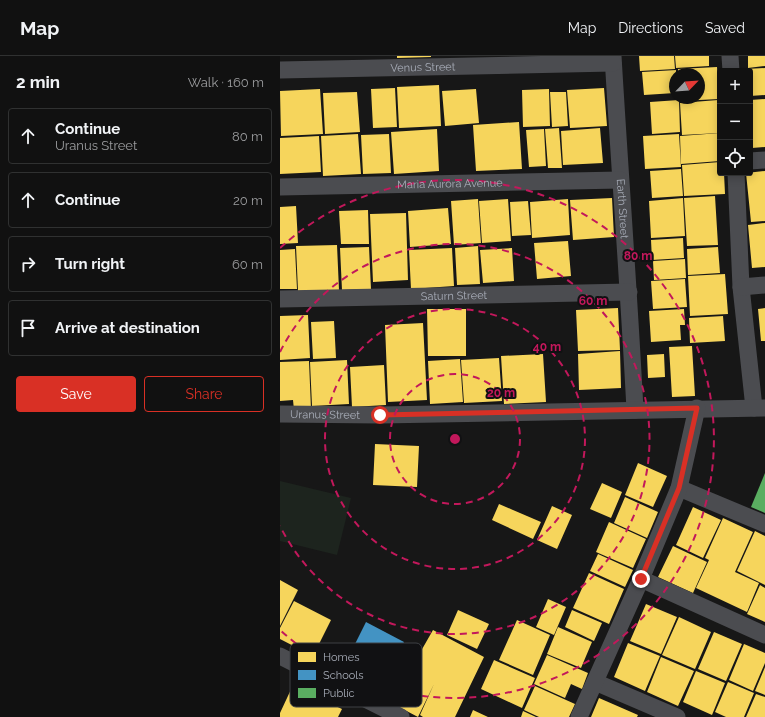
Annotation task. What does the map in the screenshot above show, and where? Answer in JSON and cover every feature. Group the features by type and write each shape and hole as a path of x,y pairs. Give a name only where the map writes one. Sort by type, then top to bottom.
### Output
{"street":[{"path":"730,56 731,68"},
{"name":"Venus Street","path":"280,70 613,59"},
{"name":"Earth Street","path":"613,59 620,180 629,292 635,410"},
{"path":"753,161 765,160"},
{"path":"736,176 741,287 760,408"},
{"name":"Maria Aurora Avenue","path":"280,187 620,180"},
{"path":"741,287 765,285"},
{"name":"Saturn Street","path":"280,298 629,292"},
{"path":"580,717 641,579 679,488 697,408"},
{"name":"Uranus Street","path":"280,414 380,415 760,408"},
{"path":"679,488 765,524"},
{"path":"641,579 765,634"},
{"path":"280,656 290,661"},
{"path":"595,682 677,717"},
{"path":"381,707 401,717"}],"shaded area":[{"path":"280,481 351,498 337,555 280,541"}],"building: Homes":[{"path":"397,56 431,56 431,57 397,58"},
{"path":"639,56 674,56 675,68 640,71"},
{"path":"675,56 709,56 709,66 676,68"},
{"path":"748,56 765,56 765,66 748,68"},
{"path":"717,67 717,99 705,100 705,68 698,68"},
{"path":"765,68 765,95 753,96 753,69"},
{"path":"669,70 669,93 644,95 642,72"},
{"path":"439,85 441,126 399,128 397,87"},
{"path":"395,88 397,127 373,128 371,89"},
{"path":"604,88 607,126 570,128 567,90"},
{"path":"320,89 323,134 281,136 280,91"},
{"path":"476,89 479,123 445,126 442,91"},
{"path":"549,89 550,126 523,127 522,90"},
{"path":"357,92 360,132 325,134 323,93"},
{"path":"550,92 566,92 568,126 552,127"},
{"path":"765,99 765,147 753,148 753,100"},
{"path":"717,100 717,133 682,135 680,104 705,104 705,101"},
{"path":"669,101 669,104 679,104 680,132 652,134 650,102"},
{"path":"519,122 522,169 476,171 473,125"},
{"path":"559,128 562,168 548,168 545,129"},
{"path":"600,128 603,163 563,165 561,131"},
{"path":"437,129 439,171 394,174 391,132"},
{"path":"544,129 546,166 529,167 526,130"},
{"path":"717,133 717,161 681,164 680,136"},
{"path":"358,134 361,174 323,176 321,136"},
{"path":"389,134 391,173 363,174 361,135"},
{"path":"679,134 681,167 645,169 643,136"},
{"path":"319,136 321,172 280,174 280,138"},
{"path":"717,162 717,176 724,176 725,194 684,196 682,165"},
{"path":"681,169 683,196 652,198 650,171"},
{"path":"765,171 765,221 751,222 746,176 753,176 753,172"},
{"path":"715,196 718,245 687,246 684,198"},
{"path":"612,198 614,237 573,240 570,200"},
{"path":"683,198 685,236 651,238 649,201"},
{"path":"478,199 481,243 454,245 451,201"},
{"path":"508,199 511,241 482,243 479,201"},
{"path":"568,199 570,235 532,238 530,202"},
{"path":"528,201 531,235 512,236 510,202"},
{"path":"296,206 298,243 280,244 280,207"},
{"path":"448,208 451,244 410,247 408,211"},
{"path":"368,210 369,244 341,244 339,211"},
{"path":"406,213 408,280 373,282 370,214"},
{"path":"765,223 765,267 752,268 748,225"},
{"path":"683,238 684,258 652,260 651,240"},
{"path":"568,241 571,276 537,279 534,243"},
{"path":"337,245 339,290 298,291 296,246"},
{"path":"478,246 480,284 457,285 455,248"},
{"path":"369,247 371,289 342,290 340,248"},
{"path":"718,247 720,273 688,275 687,249"},
{"path":"452,248 454,286 411,289 409,250"},
{"path":"512,248 514,281 483,283 480,250"},
{"path":"295,249 297,289 280,289 280,250"},
{"path":"685,259 686,278 654,280 653,261"},
{"path":"725,274 728,314 690,316 688,276"},
{"path":"685,279 687,307 653,309 651,281"},
{"path":"618,308 620,350 578,351 576,310"},
{"path":"765,308 765,341 761,341 758,309"},
{"path":"427,309 466,309 466,356 428,356"},
{"path":"684,309 685,325 680,325 681,340 651,342 649,311"},
{"path":"308,315 310,358 280,360 280,316"},
{"path":"723,316 725,341 690,343 689,318"},
{"path":"334,321 336,358 313,359 311,322"},
{"path":"423,323 427,400 388,402 385,325"},
{"path":"692,346 695,396 672,397 669,347"},
{"path":"620,351 621,388 579,390 578,354"},
{"path":"543,354 546,402 504,404 501,356"},
{"path":"664,354 665,377 648,378 647,355"},
{"path":"499,358 502,401 464,403 461,360"},
{"path":"460,359 463,402 430,404 428,361"},
{"path":"347,360 349,404 312,406 310,362"},
{"path":"309,361 311,409 294,410 293,400 280,401 280,362"},
{"path":"384,365 386,405 352,407 350,367"},
{"path":"375,444 419,446 417,487 373,485"},
{"path":"638,463 667,476 653,507 625,495"},
{"path":"602,483 622,492 611,518 590,509"},
{"path":"625,497 658,512 647,538 614,523"},
{"path":"499,504 541,522 533,539 492,520"},
{"path":"552,506 572,515 557,549 537,540"},
{"path":"693,507 721,520 703,558 676,545"},
{"path":"723,518 753,532 735,572 759,583 747,612 696,588 709,560 705,558"},
{"path":"609,522 646,539 633,568 596,552"},
{"path":"755,531 765,536 765,585 737,571"},
{"path":"673,546 707,562 693,593 658,577"},
{"path":"598,554 633,570 625,587 590,571"},
{"path":"589,573 624,589 609,624 573,608"},
{"path":"280,580 298,590 280,626"},
{"path":"760,585 765,588 765,622 747,614"},
{"path":"548,599 566,607 554,635 536,627"},
{"path":"294,601 331,620 320,643 290,644 280,639 280,628"},
{"path":"646,604 677,617 661,654 630,641"},
{"path":"458,610 489,624 477,649 447,635"},
{"path":"572,610 602,623 594,641 565,627"},
{"path":"679,617 711,632 695,669 662,655"},
{"path":"517,620 550,635 533,675 499,660"},
{"path":"558,627 592,642 581,668 547,654"},
{"path":"433,630 484,657 455,717 423,717 420,715 434,684 418,717 399,707 422,707 422,649"},
{"path":"714,632 742,644 726,681 698,669"},
{"path":"628,643 660,656 645,691 614,677"},
{"path":"744,644 765,653 765,663 753,691 729,680"},
{"path":"547,655 588,673 582,689 571,684 565,698 534,684"},
{"path":"661,657 694,671 678,706 647,692"},
{"path":"494,660 535,678 522,708 481,689"},
{"path":"765,667 765,695 755,691"},
{"path":"696,671 725,683 712,715 683,702"},
{"path":"728,682 754,693 744,717 726,717 715,712"},
{"path":"535,686 575,704 569,717 539,717 524,710"},
{"path":"290,692 290,707 338,707 342,709 338,717 280,717 280,713"},
{"path":"756,694 765,697 765,717 746,717"},
{"path":"599,698 638,715 637,717 591,717"},
{"path":"473,710 488,717 470,717"},
{"path":"523,711 536,717 521,717"}],"building: Schools":[{"path":"366,622 404,642 403,643 356,643"}],"building: Public":[{"path":"765,473 765,513 751,507"}],"route":[{"path":"380,415 697,408 679,488 641,579"}]}
